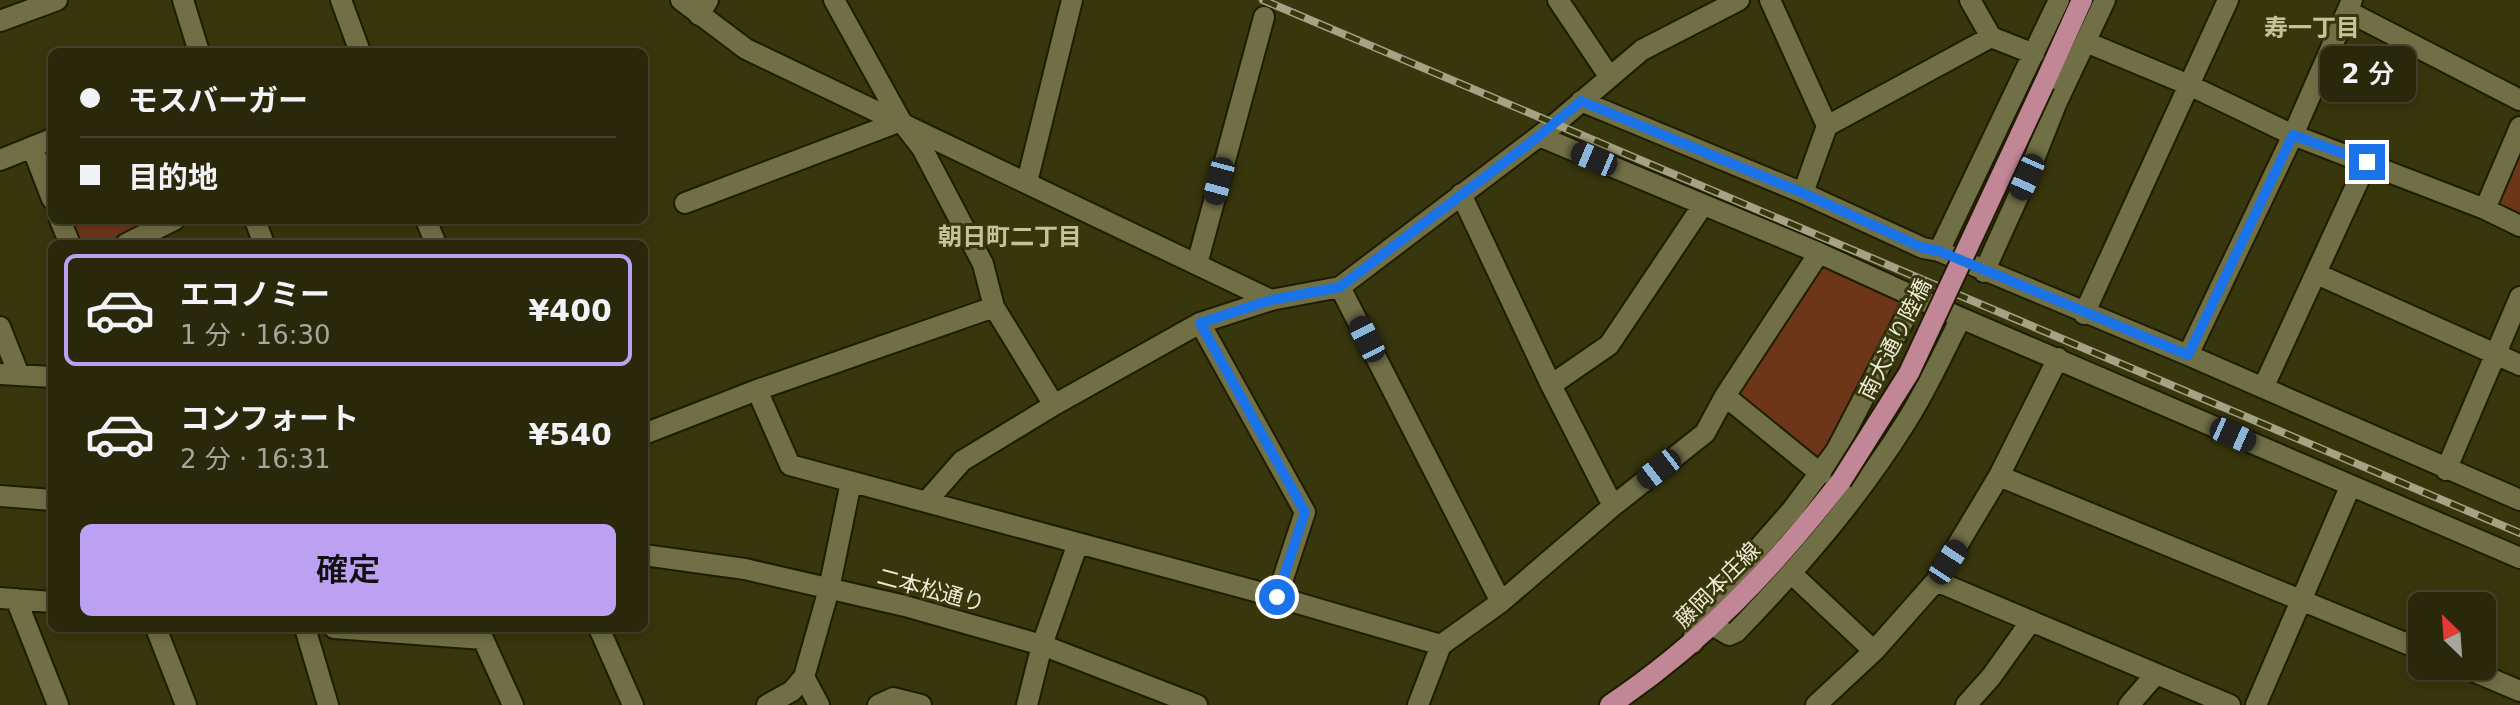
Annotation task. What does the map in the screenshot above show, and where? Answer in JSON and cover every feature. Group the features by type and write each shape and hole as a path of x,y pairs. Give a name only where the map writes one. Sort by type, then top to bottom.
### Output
{"main road":[{"name":"南大通り陸橋","path":"1841,481 1909,373 2082,0"},
{"name":"藤岡本庄線","path":"1610,705 1658,673 1712,625 1776,562 1841,481"}],"street":[{"path":"0,21 57,0"},
{"path":"183,0 198,48"},
{"path":"341,0 359,48"},
{"path":"681,0 704,7 746,49 1271,300"},
{"path":"834,0 901,121 922,148 983,264 994,307 1054,405"},
{"path":"1027,182 1072,0"},
{"path":"1558,0 1609,76"},
{"path":"926,502 962,461 1200,323 1271,300 1340,287 1539,136 1642,50 1739,0"},
{"path":"1770,0 1827,126"},
{"path":"1970,0 1991,37 2034,54"},
{"path":"1939,251 2059,0"},
{"path":"1984,272 2056,104 2105,0"},
{"path":"2084,314 2228,0"},
{"path":"2188,355 2293,135 2350,6 2520,100"},
{"path":"1197,264 1264,17"},
{"path":"1803,193 1827,126 1991,37"},
{"path":"2086,42 2189,85 2293,135 2485,209 2520,226"},
{"path":"1581,101 1803,193 1923,248 1939,251 2188,355 2520,500"},
{"path":"685,203 901,121"},
{"path":"2485,209 2520,127"},
{"path":"1539,136 1819,253 1961,318 2520,558"},
{"path":"0,160 48,141"},
{"path":"32,147 48,189"},
{"path":"2263,388 2367,162"},
{"path":"1461,194 1551,385 1613,506"},
{"path":"1551,385 1609,345 1703,205"},
{"path":"134,240 166,224"},
{"path":"1418,705 1441,645 1501,602 1613,506 1705,433 1725,396 1819,253"},
{"path":"2317,274 2520,365"},
{"path":"1340,287 1501,602"},
{"path":"1693,643 1696,623 1821,474 1862,405 1916,297"},
{"path":"2446,470 2520,297"},
{"path":"648,432 757,390 994,307"},
{"path":"1712,625 1729,635 1736,632 1825,536 1908,419 1961,318"},
{"path":"1200,323 1305,512 1277,597"},
{"path":"0,327 9,374 48,377"},
{"path":"1816,705 1874,651 1936,581 1999,476 2058,358"},
{"path":"757,390 790,465 1277,597 1441,645"},
{"path":"1725,396 1821,474"},
{"path":"1999,476 2408,644"},
{"path":"767,705 792,691 804,677 829,589 851,482"},
{"path":"2256,705 2350,487"},
{"path":"0,496 48,500"},
{"path":"1027,705 1042,645 1078,543"},
{"name":"二本松通り","path":"648,556 745,569 905,606 1042,645 1197,705"},
{"path":"1792,574 1874,651"},
{"path":"1936,581 2230,705"},
{"path":"48,602 8,599 58,705"},
{"path":"1966,705 1991,677 2031,621"},
{"path":"158,632 186,705"},
{"path":"306,632 328,705"},
{"path":"388,632 483,639 513,705"},
{"path":"601,632 633,705"},
{"path":"2129,705 2156,674"},
{"path":"804,677 819,705"},
{"path":"2494,680 2520,691"},
{"path":"878,705 893,698 921,705"}],"shaded area":[{"path":"2520,151 2520,216 2500,207 2499,201"},
{"path":"72,224 150,224 120,240 78,240"},
{"path":"1823,267 1900,299 1904,309 1880,362 1819,456 1814,457 1739,395 1815,269"}],"railway":[{"path":"1263,0 2520,533"}],"district":[{"name":"寿一丁目","path":"2312,28"},
{"name":"朝日町二丁目","path":"1010,237"}],"route":[{"path":"1277,597 1305,512 1200,323 1271,300 1340,287 1581,101 1803,193 1923,248 1939,251 2188,355 2293,135 2367,162"}]}
